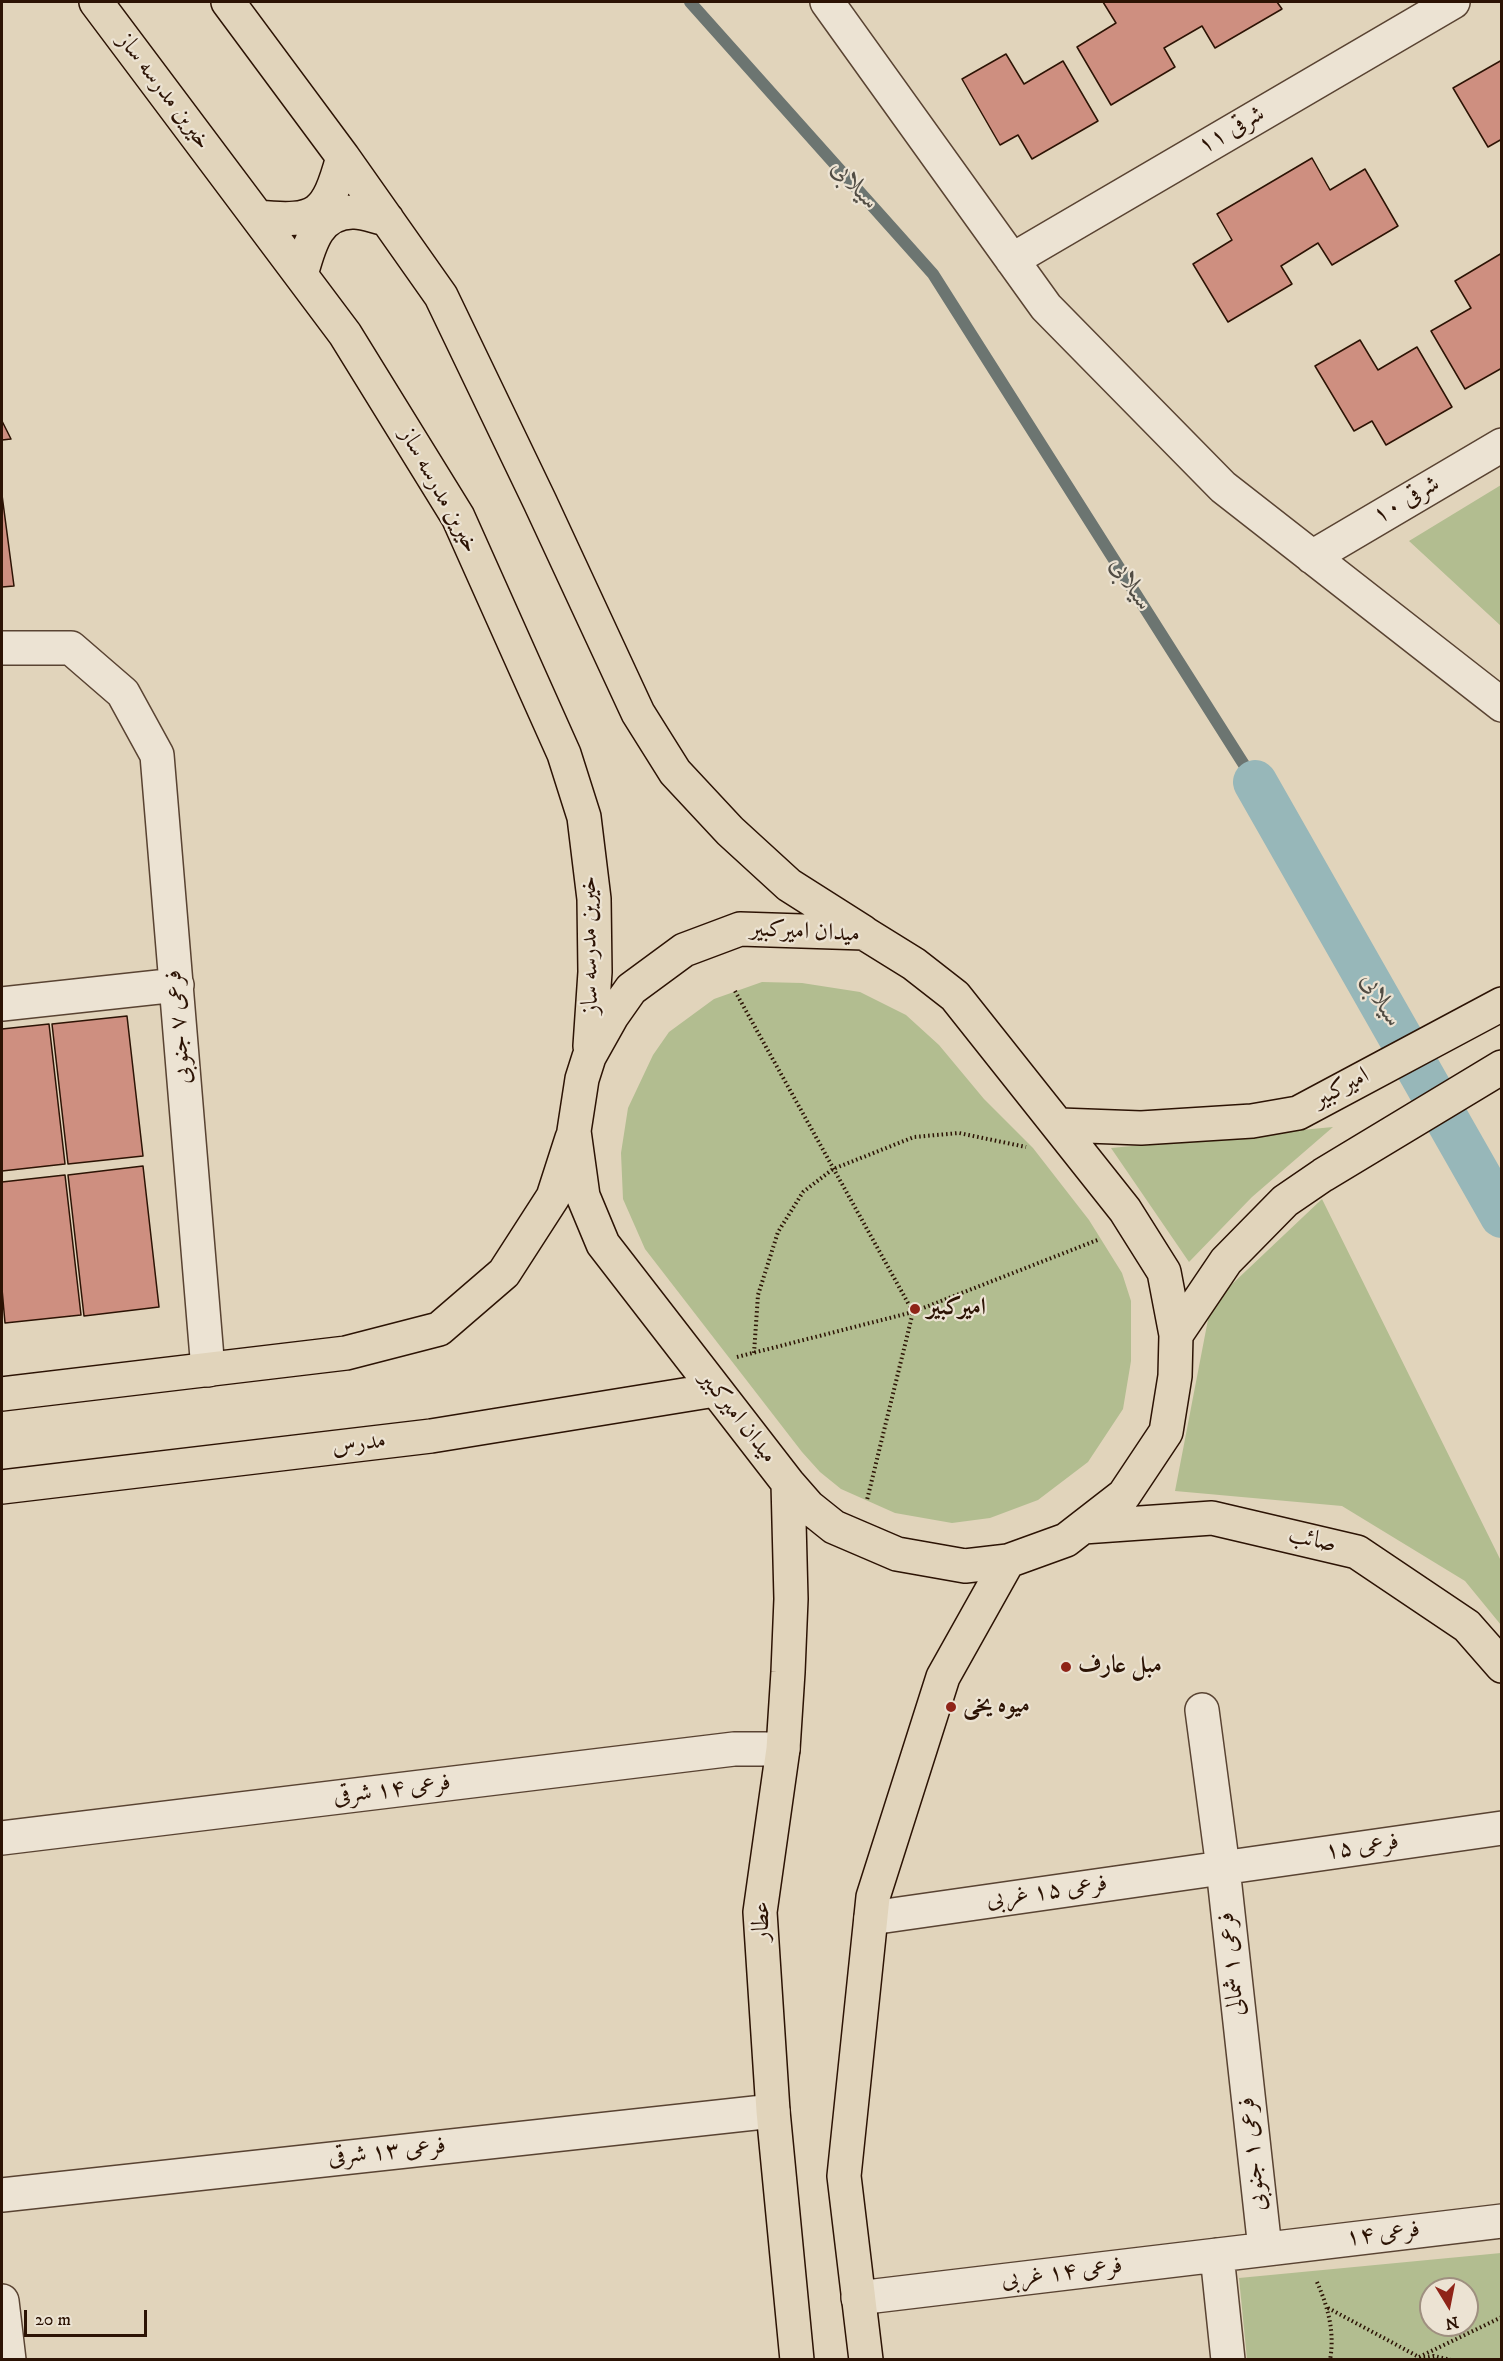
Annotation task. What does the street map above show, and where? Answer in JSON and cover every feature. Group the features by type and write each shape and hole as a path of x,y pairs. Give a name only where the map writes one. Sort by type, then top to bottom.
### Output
{"main road":[{"name":"خیرین مدرسه ساز","path":"96,2 345,334 458,517 564,753 584,817 594,899 595,972 589,1057"},
{"path":"228,2 343,157 441,296 638,713 675,772 730,831 789,885 864,933"},
{"path":"258,217 288,220 303,218 318,211 329,199 343,157"},
{"path":"301,275 309,246 315,233 326,220 340,213 356,212 387,219"},
{"name":"میدان امیرکبیر","path":"740,929 864,933 914,964 955,996 1060,1125 1125,1210 1164,1272 1176,1335 1175,1376 1166,1432 1124,1495 1066,1540 1008,1561 965,1566 897,1554 834,1527 809,1507 715,1390 603,1244 583,1196 574,1131 582,1079 589,1057 612,1016 631,989 684,950 740,929"},
{"name":"امیرکبیر","path":"1060,1125 1141,1128 1252,1121 1298,1113 1502,1004"},
{"path":"1176,1335 1226,1261 1285,1201 1323,1175 1492,1073"},
{"path":"2,1394 346,1353 439,1329 504,1273 553,1197 574,1131"},
{"name":"مدرس","path":"2,1487 431,1436 715,1390"},
{"name":"عطار","path":"788,1483 791,1599 783,1749 760,1912 773,2111 798,2360"},
{"name":"صائب","path":"1083,1527 1212,1518 1357,1552 1467,1626 1502,1665"},
{"path":"866,2360 844,2176 873,1897 944,1677 1008,1561"}],"street":[{"path":"827,2 1046,307 1223,487 1502,705"},
{"name":"۱۱ شرقی","path":"1012,260 1453,2"},
{"name":"۱۰ شرقی","path":"1312,556 1502,445"},
{"name":"فرعی ۷ جنوبی","path":"2,648 72,648 123,693 157,755 208,1370"},
{"path":"2,1004 177,985"},
{"path":"1202,1710 1222,1868"},
{"name":"فرعی ۱۴ شرقی","path":"2,1838 734,1749 783,1749"},
{"name":"فرعی ۱۵","path":"1222,1868 1502,1828"},
{"name":"فرعی ۱۵ غربی","path":"871,1918 1222,1868"},
{"name":"فرعی ۱ شمالی","path":"1222,1868 1244,2059"},
{"name":"فرعی ۱ جنوبی","path":"1244,2059 1265,2249"},
{"name":"فرعی ۱۳ شرقی","path":"2,2195 773,2111"},
{"name":"فرعی ۱۴","path":"1265,2249 1502,2221"},
{"name":"فرعی ۱۴ غربی","path":"858,2298 1265,2249"},
{"path":"1217,2255 1228,2360"},
{"path":"2,2301 9,2360"}],"path":[{"path":"735,991 913,1312 867,1502"},
{"path":"754,1353 758,1295 778,1232 803,1192 833,1169 914,1137 959,1133 1033,1149"},
{"path":"730,1359 913,1312 1100,1238"},
{"path":"1307,2278 1317,2281 1328,2308 1333,2344 1330,2360"},
{"path":"1328,2308 1417,2358 1434,2356 1451,2360"},
{"path":"1417,2358 1502,2318"}],"green space":[{"path":"1501,485 1501,626 1409,541"},
{"path":"762,982 802,983 860,992 906,1015 939,1045 984,1099 1033,1148 1089,1220 1122,1273 1131,1301 1131,1361 1123,1409 1088,1462 1038,1500 990,1518 952,1523 895,1513 841,1489 820,1472 802,1452 645,1249 623,1199 621,1153 628,1108 653,1055 669,1032 714,999"},
{"path":"1333,1127 1252,1197 1189,1262 1111,1148"},
{"path":"1322,1199 1501,1561 1501,1625 1465,1581 1342,1506 1175,1491 1211,1304"},
{"path":"1501,2253 1501,2359 1247,2359 1239,2278"}],"building":[{"path":"1103,2 1277,2 1282,9 1215,48 1202,26 1164,48 1175,67 1111,105 1077,47 1116,23"},
{"path":"1006,54 1024,84 1063,61 1098,121 1032,159 1018,135 1000,145 962,79"},
{"path":"1502,60 1502,139 1488,147 1453,88"},
{"path":"1312,158 1330,190 1365,169 1398,226 1332,265 1318,243 1281,266 1292,284 1228,322 1193,264 1232,240 1217,214"},
{"path":"1502,253 1502,368 1465,389 1431,331 1471,308 1455,281"},
{"path":"1360,340 1378,370 1417,347 1452,407 1386,445 1372,421 1354,431 1315,366"},
{"path":"2,421 11,439 2,440"},
{"path":"2,495 14,586 2,587"},
{"path":"127,1016 143,1156 68,1164 52,1024"},
{"path":"49,1024 65,1164 2,1171 2,1029"},
{"path":"143,1166 159,1307 84,1316 68,1175"},
{"path":"65,1175 81,1315 5,1323 2,1289 2,1182"}],"waterway":[{"name":"سیلابی","path":"690,2 933,274 1255,782"},
{"name":"سیلابی","path":"1255,782 1502,1216"}],"place":[{"name":"امیرکبیر","path":"915,1309"},
{"name":"مبل عارف","path":"1066,1667"},
{"name":"میوه یخی","path":"951,1707"}]}
